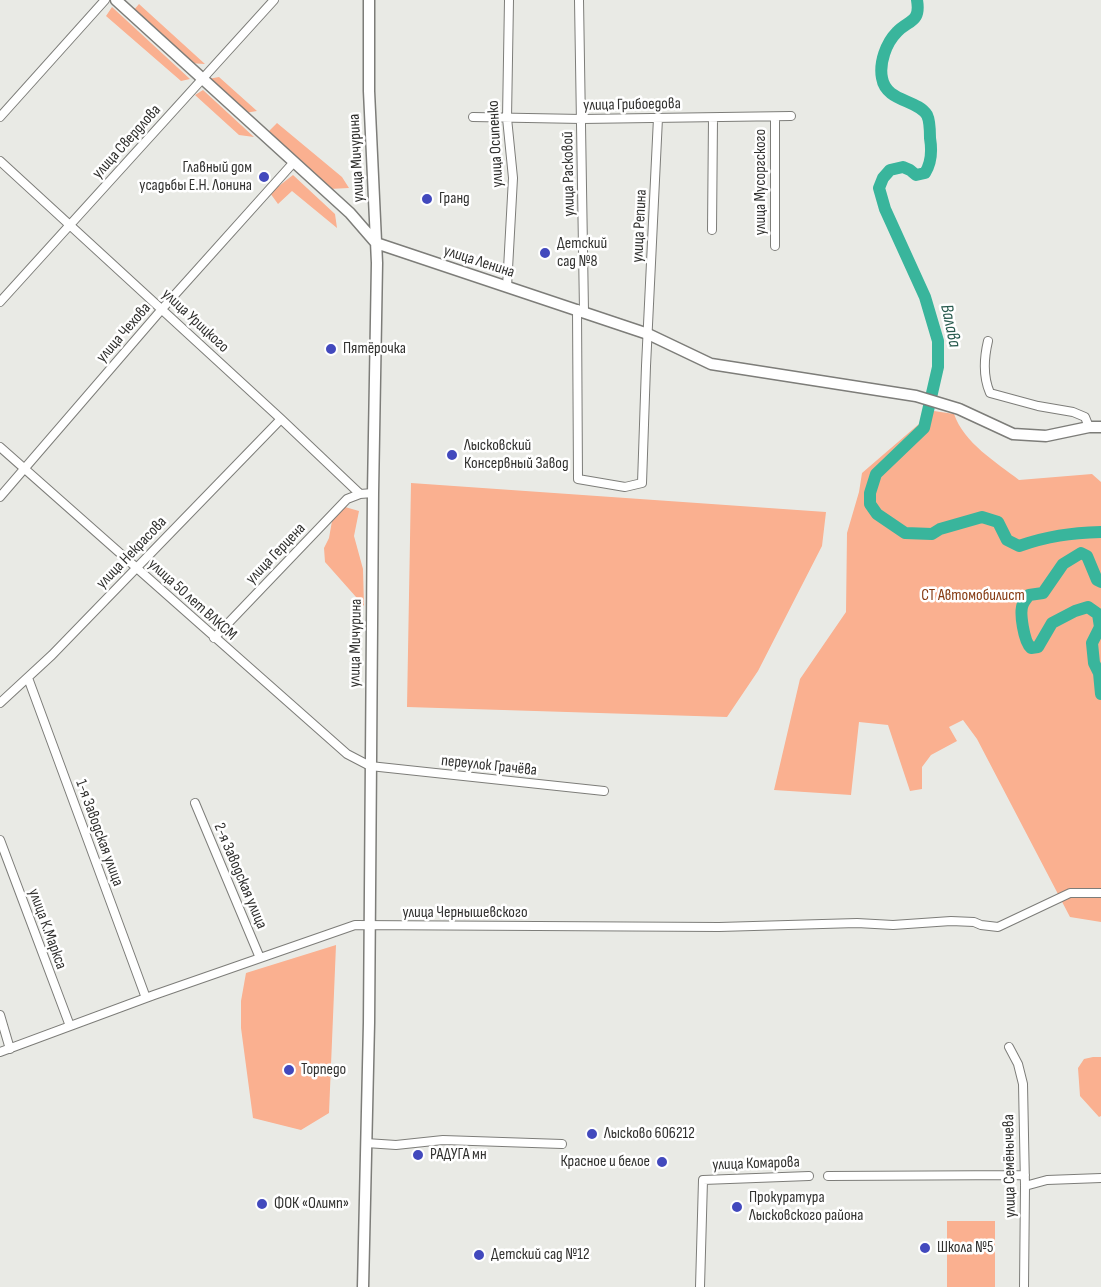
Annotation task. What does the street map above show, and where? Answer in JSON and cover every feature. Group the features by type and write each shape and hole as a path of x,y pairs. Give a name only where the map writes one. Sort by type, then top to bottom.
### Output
{"main road":[{"path":"116,0 350,213 376,243"},
{"name":"улица Мичурина","path":"363,1287 376,243 369,91 369,0"},
{"path":"350,213 364,214 375,206"},
{"name":"улица Ленина","path":"376,243 648,334 711,364 916,396 959,410 1013,434 1046,436 1089,427 1101,427"}],"street":[{"path":"0,117 105,0"},
{"name":"улица Свердлова","path":"0,302 274,0"},
{"name":"улица Осипенко","path":"507,286 513,178 507,118 509,0"},
{"name":"улица Расковой","path":"578,479 582,119 579,0"},
{"name":"улица Грибоедова","path":"473,117 582,119 791,116"},
{"name":"улица Мусоргского","path":"775,117 775,246"},
{"name":"улица Репина","path":"578,479 625,487 642,483 658,118"},
{"path":"712,118 712,230"},
{"name":"улица Урицкого","path":"0,161 360,494"},
{"name":"улица Чехова","path":"0,497 162,309 294,162"},
{"path":"988,341 985,353 986,384 990,393 1038,406 1073,411 1085,417 1089,427"},
{"name":"улица Некрасова","path":"0,703 28,678 136,569 281,419"},
{"name":"улица 50 лет ВЛКСМ","path":"0,447 346,754 370,766"},
{"path":"360,494 373,493"},
{"name":"улица Герцена","path":"214,638 347,499 360,494"},
{"name":"1-я Заводская улица","path":"28,678 146,998"},
{"name":"переулок Грачёва","path":"370,766 604,791"},
{"name":"2-я Заводская улица","path":"195,803 260,958"},
{"name":"улица К.Маркса","path":"0,840 70,1026"},
{"name":"улица Чернышевского","path":"0,1052 344,927 719,927 857,923 893,925 951,921 974,922 998,927 1070,893 1101,893"},
{"path":"0,1015 10,1049"},
{"name":"улица Семёнычева","path":"1009,1047 1018,1064 1023,1084 1024,1287"},
{"path":"366,1143 396,1145 442,1140 562,1144"},
{"path":"828,1176 1025,1175"},
{"name":"улица Комарова","path":"700,1287 703,1180 809,1176"},
{"path":"1025,1186 1047,1180 1101,1178"}],"green space":[{"path":"139,4 205,64 188,63 133,11"},
{"path":"112,7 190,79 181,81 106,16"},
{"path":"219,77 257,111 245,113 208,79"},
{"path":"203,90 254,137 239,135 195,95"},
{"path":"277,123 342,177 349,188 329,189 267,133"},
{"path":"293,175 335,214 337,228 292,191 278,204 270,193"},
{"name":"СТ Автомобилист","path":"934,411 954,414 973,443 1019,480 1092,474 1101,482 1101,922 1070,917 977,739 963,720 949,727 957,741 931,755 922,767 922,789 910,791 888,725 859,722 851,795 774,790 800,679 846,612 847,533 862,473"},
{"path":"411,483 826,512 822,546 758,671 727,717 407,707"},
{"path":"345,507 359,511 354,536 363,569 364,606 325,562 324,548 329,538 332,521"},
{"name":"Торпедо","path":"336,945 329,1113 301,1130 253,1118 241,1028 241,1001 246,973"},
{"path":"1101,1057 1101,1116 1099,1117 1080,1096 1078,1068 1084,1059"},
{"path":"947,1221 995,1221 995,1287 947,1287"}],"waterway":[{"name":"Валава","path":"917,0 917,13 913,20 893,37 887,47 881,72 889,92 916,106 927,115 930,126 930,160 925,173 916,175 903,167 890,170 883,178 879,188 885,209 925,297 938,341 938,367 924,428 876,474 870,493 870,504 877,514 905,533 932,534 940,529 982,517 998,522 1007,540 1019,546 1059,536 1101,532"},
{"name":"Валава","path":"1101,582 1097,580 1087,556 1081,553 1063,564 1043,593 1029,595 1022,608 1024,634 1031,648 1038,647 1052,623 1075,611 1088,607 1098,614 1100,627 1092,643 1101,694"}],"place":[{"name":"Главный дом усадьбы Е.Н. Лонина","path":"264,177"},
{"name":"Гранд","path":"427,199"},
{"name":"Детский сад №8","path":"545,253"},
{"name":"Пятёрочка","path":"331,349"},
{"name":"Лысковский Консервный Завод","path":"452,455"},
{"name":"Торпедо","path":"289,1070"},
{"name":"Лысково 606212","path":"592,1134"},
{"name":"РАДУГА мн","path":"418,1155"},
{"name":"Красное и белое","path":"662,1162"},
{"name":"ФОК «Олимп»","path":"262,1204"},
{"name":"Прокуратура Лысковского района","path":"737,1207"},
{"name":"Школа №5","path":"925,1248"},
{"name":"Детский сад №12","path":"479,1255"}]}
